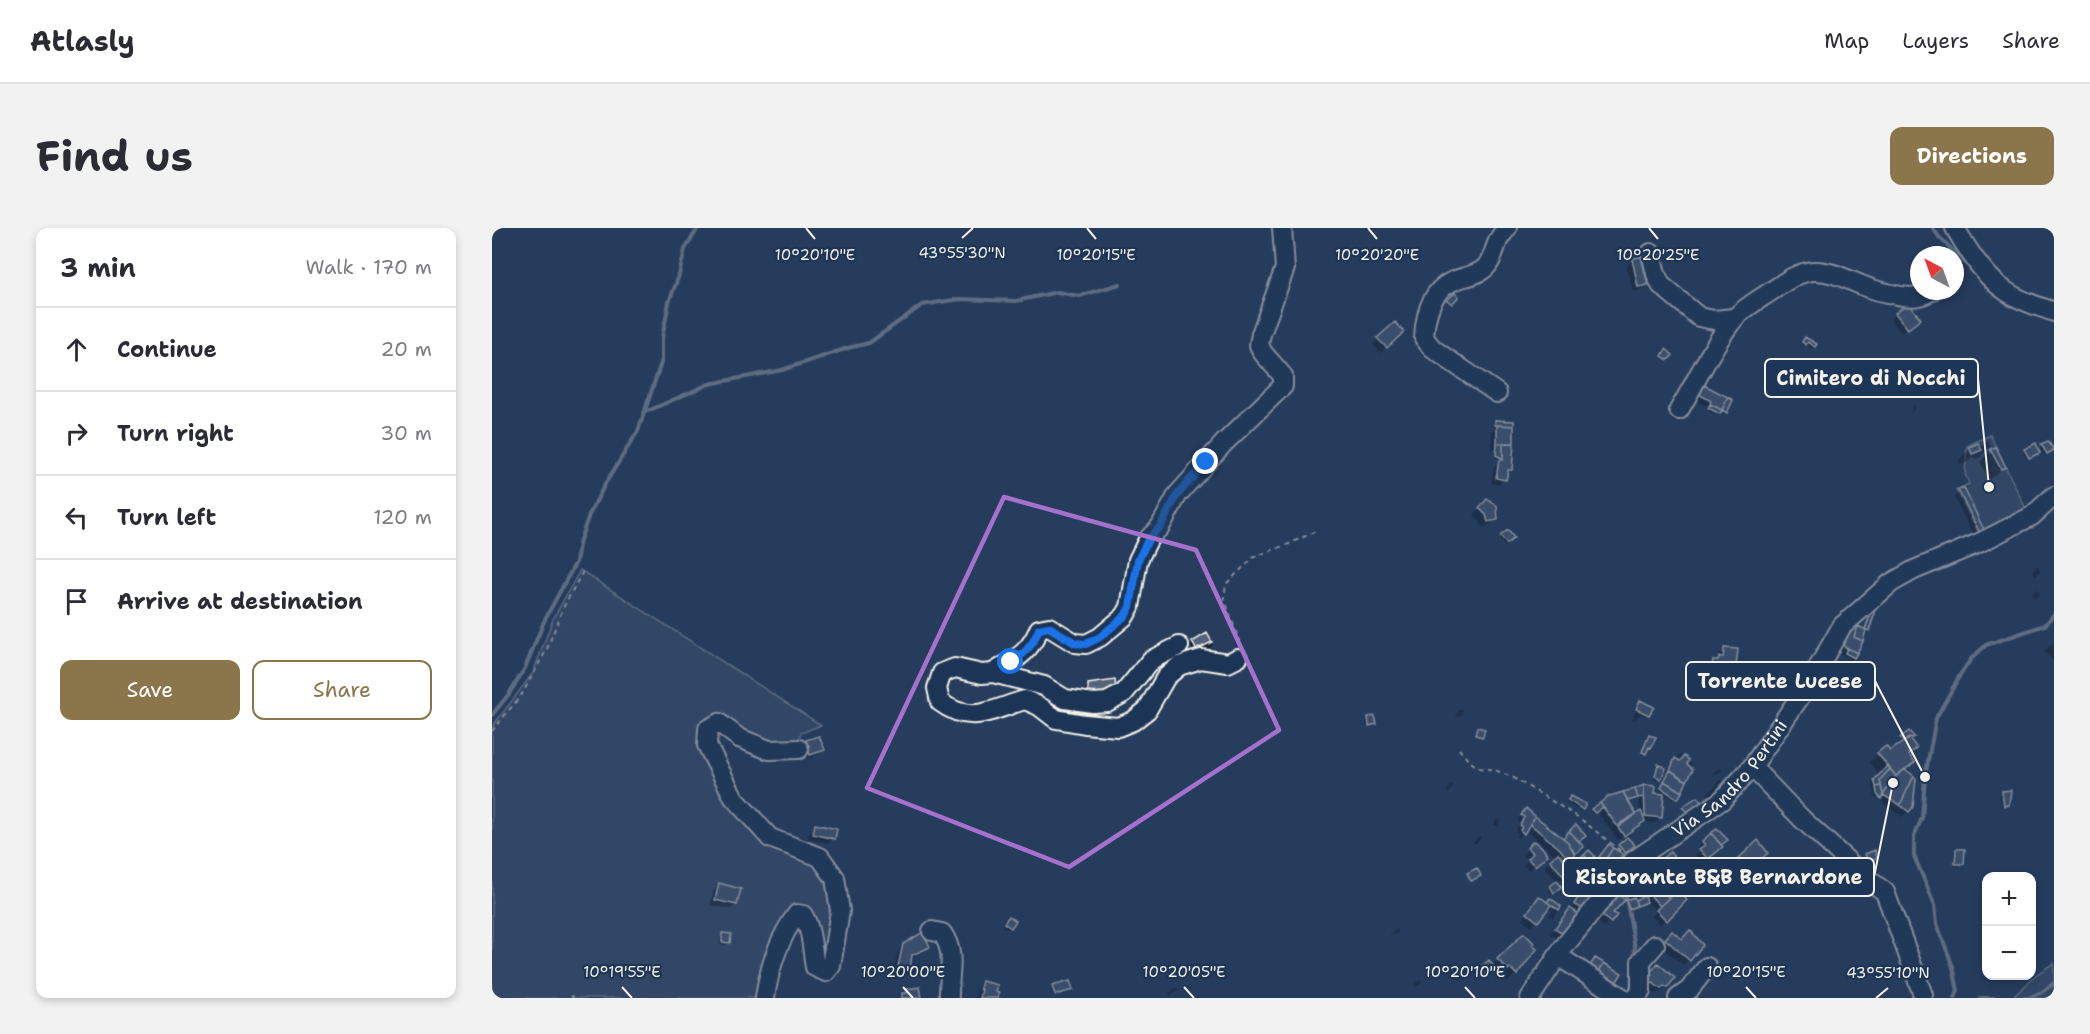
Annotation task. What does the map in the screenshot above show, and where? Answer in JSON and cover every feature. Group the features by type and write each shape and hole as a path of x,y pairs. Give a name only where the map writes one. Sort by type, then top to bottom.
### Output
{"street":[{"path":"993,673 1025,654 1039,629 1049,627 1075,643 1086,644 1100,637 1125,616 1130,607 1138,560 1149,538 1160,527 1178,494 1224,443 1283,386 1283,376 1259,345 1285,268 1282,228"},
{"path":"1497,393 1433,349 1424,338 1425,319 1431,302 1441,289 1451,282 1481,272 1488,266 1498,240 1507,228"},
{"path":"1954,228 1960,246"},
{"path":"1651,253 1661,285 1699,317 1714,320 1734,318"},
{"path":"1964,256 2012,296 2054,312"},
{"path":"1679,410 1734,318 1800,273 1815,271 1828,273 1874,291 1910,298"},
{"name":"Via Sandro Pertini","path":"1530,998 1558,956 1633,861 1722,800 1752,767 1808,686 1842,626 1891,583 1914,570 1980,543 2032,516 2054,496"},
{"path":"1179,646 1151,660 1124,693 1107,702 1093,703 1065,699 1044,686 993,673 982,674 955,668 942,673 937,688 940,702 958,712 982,714 1025,700 1039,706 1056,719 1118,727 1133,721 1147,710 1166,678 1179,666 1201,659 1228,663 1238,658"},
{"path":"765,998 768,976 774,958 797,914 803,915 806,920 813,945 815,967 826,972 831,966 840,911 835,878 820,857 770,838 734,798 707,745 708,729 719,723 739,738 769,750 800,749"},
{"path":"1752,767 1802,819 1884,892 1923,995"},
{"path":"932,931 942,933 950,947 952,966 949,998"},
{"path":"1636,998 1641,991 1641,961 1655,945"},
{"path":"1558,956 1623,998"},
{"path":"1678,998 1689,990 1707,967"}],"path":[{"path":"1238,658 1241,648 1239,636 1224,597 1226,584 1254,557 1318,530"},
{"path":"492,731 522,694 547,650 564,608 583,571"},
{"path":"1459,749 1469,761 1479,768 1495,770 1514,778 1578,817 1633,861"}],"highlighted area":[{"path":"1004,497 1196,550 1279,730 1069,867 867,788"}],"shaded area":[{"path":"1990,435 2028,513 1979,534 1956,490 1969,484 1965,474 1967,446"},
{"path":"580,570 821,725 801,733 798,741 770,745 703,729 728,799 817,861 831,881 835,912 823,965 803,909 762,998 492,998 492,727 533,673 553,619"},
{"path":"2054,963 2054,998 2012,998 2031,980 2036,980 2037,974"}],"building":[{"path":"1641,256 1648,285 1638,287 1632,259"},
{"path":"1455,293 1459,296 1452,304 1447,300"},
{"path":"1908,303 1921,319 1908,329 1895,313"},
{"path":"1395,322 1404,332 1387,348 1377,338"},
{"path":"1805,337 1817,344 1815,347 1808,342 1806,345 1802,342"},
{"path":"1666,349 1673,355 1668,360 1662,356"},
{"path":"1704,385 1728,397 1722,410 1710,404 1711,401 1699,394"},
{"path":"1728,397 1733,400 1727,413 1722,410"},
{"path":"1710,404 1722,410 1720,414 1708,408"},
{"path":"1495,420 1514,421 1514,426 1495,425"},
{"path":"1497,425 1514,426 1514,443 1497,444"},
{"path":"2048,441 2054,450 2047,454 2041,444"},
{"path":"1503,443 1514,443 1512,470 1508,470 1506,480 1496,478 1499,460 1503,460"},
{"path":"1978,443 1982,450 1972,454 1969,447"},
{"path":"2036,443 2040,453 2029,458 2024,449"},
{"path":"1497,444 1503,444 1503,459 1496,455"},
{"path":"1996,447 2006,467 2001,469 1990,449"},
{"path":"1964,488 1984,530 1980,533 1958,490"},
{"path":"1487,499 1497,506 1498,520 1488,522 1486,515 1479,508"},
{"path":"1508,530 1514,538 1507,544 1500,536"},
{"path":"1873,608 1876,610 1869,631 1865,629"},
{"path":"1853,623 1858,626 1854,637 1863,641 1857,653 1838,643"},
{"path":"1858,626 1866,630 1863,641 1854,637"},
{"path":"1207,633 1212,642 1196,649 1192,642"},
{"path":"1724,648 1738,649 1736,668 1742,670 1739,683 1729,681 1731,675 1711,673 1713,660 1723,657"},
{"path":"1847,648 1857,653 1854,658 1845,653"},
{"path":"1115,680 1116,691 1088,697 1088,684"},
{"path":"1640,700 1654,707 1649,715 1636,709"},
{"path":"1375,716 1377,724 1369,726 1368,717"},
{"path":"1477,727 1485,729 1483,737 1475,735"},
{"path":"1909,731 1914,737 1903,742 1900,738"},
{"path":"1649,735 1656,737 1646,754 1642,752"},
{"path":"819,736 825,750 810,755 806,740"},
{"path":"1909,738 1917,748 1909,754 1915,762 1896,776 1877,753 1886,746 1890,751"},
{"path":"1684,756 1689,760 1687,764 1693,769 1687,781 1670,770 1675,758 1680,761"},
{"path":"1658,764 1666,768 1661,779 1655,776"},
{"path":"1888,766 1890,769 1880,780 1881,786 1876,787 1874,780"},
{"path":"1890,769 1896,776 1883,795 1880,780"},
{"path":"1905,769 1914,776 1900,805 1883,795 1896,776"},
{"path":"1670,770 1687,781 1682,792 1664,781"},
{"path":"1914,776 1916,779 1913,807 1909,812 1900,805"},
{"path":"1664,781 1682,792 1678,799 1661,788"},
{"path":"1644,785 1656,786 1655,793 1664,794 1662,818 1645,816"},
{"path":"1644,785 1644,797 1638,798 1635,789"},
{"path":"1881,786 1883,795 1881,799 1876,787"},
{"path":"1635,789 1638,798 1628,801 1623,792"},
{"path":"2011,790 2009,805 2004,806 2002,791"},
{"path":"1623,792 1636,814 1618,827 1600,803 1607,797"},
{"path":"1570,796 1586,804 1583,810 1568,800"},
{"path":"1697,797 1702,803 1687,812 1682,807"},
{"path":"1600,803 1603,807 1595,813 1591,809"},
{"path":"1526,808 1535,816 1524,834 1520,830 1522,827 1520,825 1524,817 1521,815"},
{"path":"1641,811 1645,821 1624,836 1618,827 1622,822"},
{"path":"1535,816 1568,842 1575,854 1568,859 1560,849 1530,824"},
{"path":"815,824 837,829 835,839 813,834"},
{"path":"1576,824 1586,836 1579,841 1569,831"},
{"path":"1717,829 1728,840 1721,845 1711,833"},
{"path":"1569,831 1584,847 1575,854 1563,838"},
{"path":"1711,833 1723,847 1708,859 1699,849 1705,845 1702,841"},
{"path":"1627,837 1635,845 1626,853 1618,845"},
{"path":"1758,840 1768,853 1749,870 1738,859"},
{"path":"1533,841 1541,846 1548,855 1535,866 1528,859 1533,853 1527,848"},
{"path":"1609,844 1613,848 1605,860 1599,857"},
{"path":"1613,848 1623,854 1600,890 1591,886 1602,869 1595,865 1599,857 1605,860"},
{"path":"1956,849 1965,849 1964,864 1955,864"},
{"path":"1589,850 1595,856 1590,863 1584,855"},
{"path":"1875,850 1877,857 1868,863 1865,854"},
{"path":"1670,852 1682,868 1665,881 1653,866"},
{"path":"1558,853 1569,864 1584,855 1590,863 1575,869 1565,878 1550,860"},
{"path":"1639,867 1669,898 1660,906 1631,875"},
{"path":"1477,868 1481,876 1471,881 1467,873"},
{"path":"1557,881 1562,887 1554,893 1550,886"},
{"path":"719,883 741,889 737,905 715,900"},
{"path":"1587,885 1599,892 1587,902 1589,903 1583,909 1574,904"},
{"path":"1677,890 1687,900 1667,921 1656,910"},
{"path":"1615,892 1625,900 1613,913 1617,915 1611,923 1598,913"},
{"path":"1539,896 1551,905 1538,922 1527,913"},
{"path":"1645,896 1647,902 1637,906 1635,900"},
{"path":"1634,897 1637,906 1629,909 1626,900"},
{"path":"1550,898 1561,906 1559,910 1547,902"},
{"path":"1570,908 1579,914 1564,934 1555,928"},
{"path":"1009,916 1016,921 1011,928 1004,923"},
{"path":"1690,930 1703,945 1690,961 1665,939 1672,931 1682,939"},
{"path":"923,932 930,947 912,955 910,970 898,966 903,944"},
{"path":"722,933 731,934 730,943 722,942"},
{"path":"1524,933 1537,949 1517,975 1497,959"},
{"path":"1595,958 1604,963 1599,971 1590,966"},
{"path":"1489,960 1495,968 1486,975 1479,968"},
{"path":"1604,963 1622,973 1616,983 1599,971"},
{"path":"1658,963 1675,978 1667,988 1664,986 1661,989 1649,980 1652,976 1649,974"},
{"path":"982,981 998,985 996,992 999,993 998,998 980,998"},
{"path":"1070,981 1073,990 1055,995 1052,986"},
{"path":"920,987 922,998 902,998 902,993 907,993 907,989"}],"waterway":[{"path":"492,715 509,694 525,668 545,619 576,562 580,540 589,515 638,431 662,360 662,338 669,302 685,249 698,228"},
{"path":"1933,228 1939,237 1969,266"},
{"path":"643,413 709,384 782,370 869,343 922,305 960,299 1016,301 1057,292 1079,296 1120,284"},
{"path":"2003,299 2009,305 2017,307"},
{"path":"1955,998 1958,991 1953,967 1937,924 1935,905 1914,856 1914,836 1922,818 1925,777 1936,718 1960,675 1971,659 1986,645 2045,625 2054,614"},
{"path":"1624,886 1635,948 1634,960"},
{"path":"1631,992 1632,976"},
{"path":"1980,998 2028,998 2054,983"}],"place":[{"name":"Cimitero di Nocchi","path":"1989,487"},
{"name":"Torrente Lucese","path":"1925,777"},
{"name":"Ristorante B&B Bernardone","path":"1893,783"}],"route":[{"path":"1011,662 1025,654 1039,629 1049,627 1075,643 1086,644 1100,637 1125,616 1130,607 1138,560 1149,538 1160,527 1178,494 1206,462"}]}
